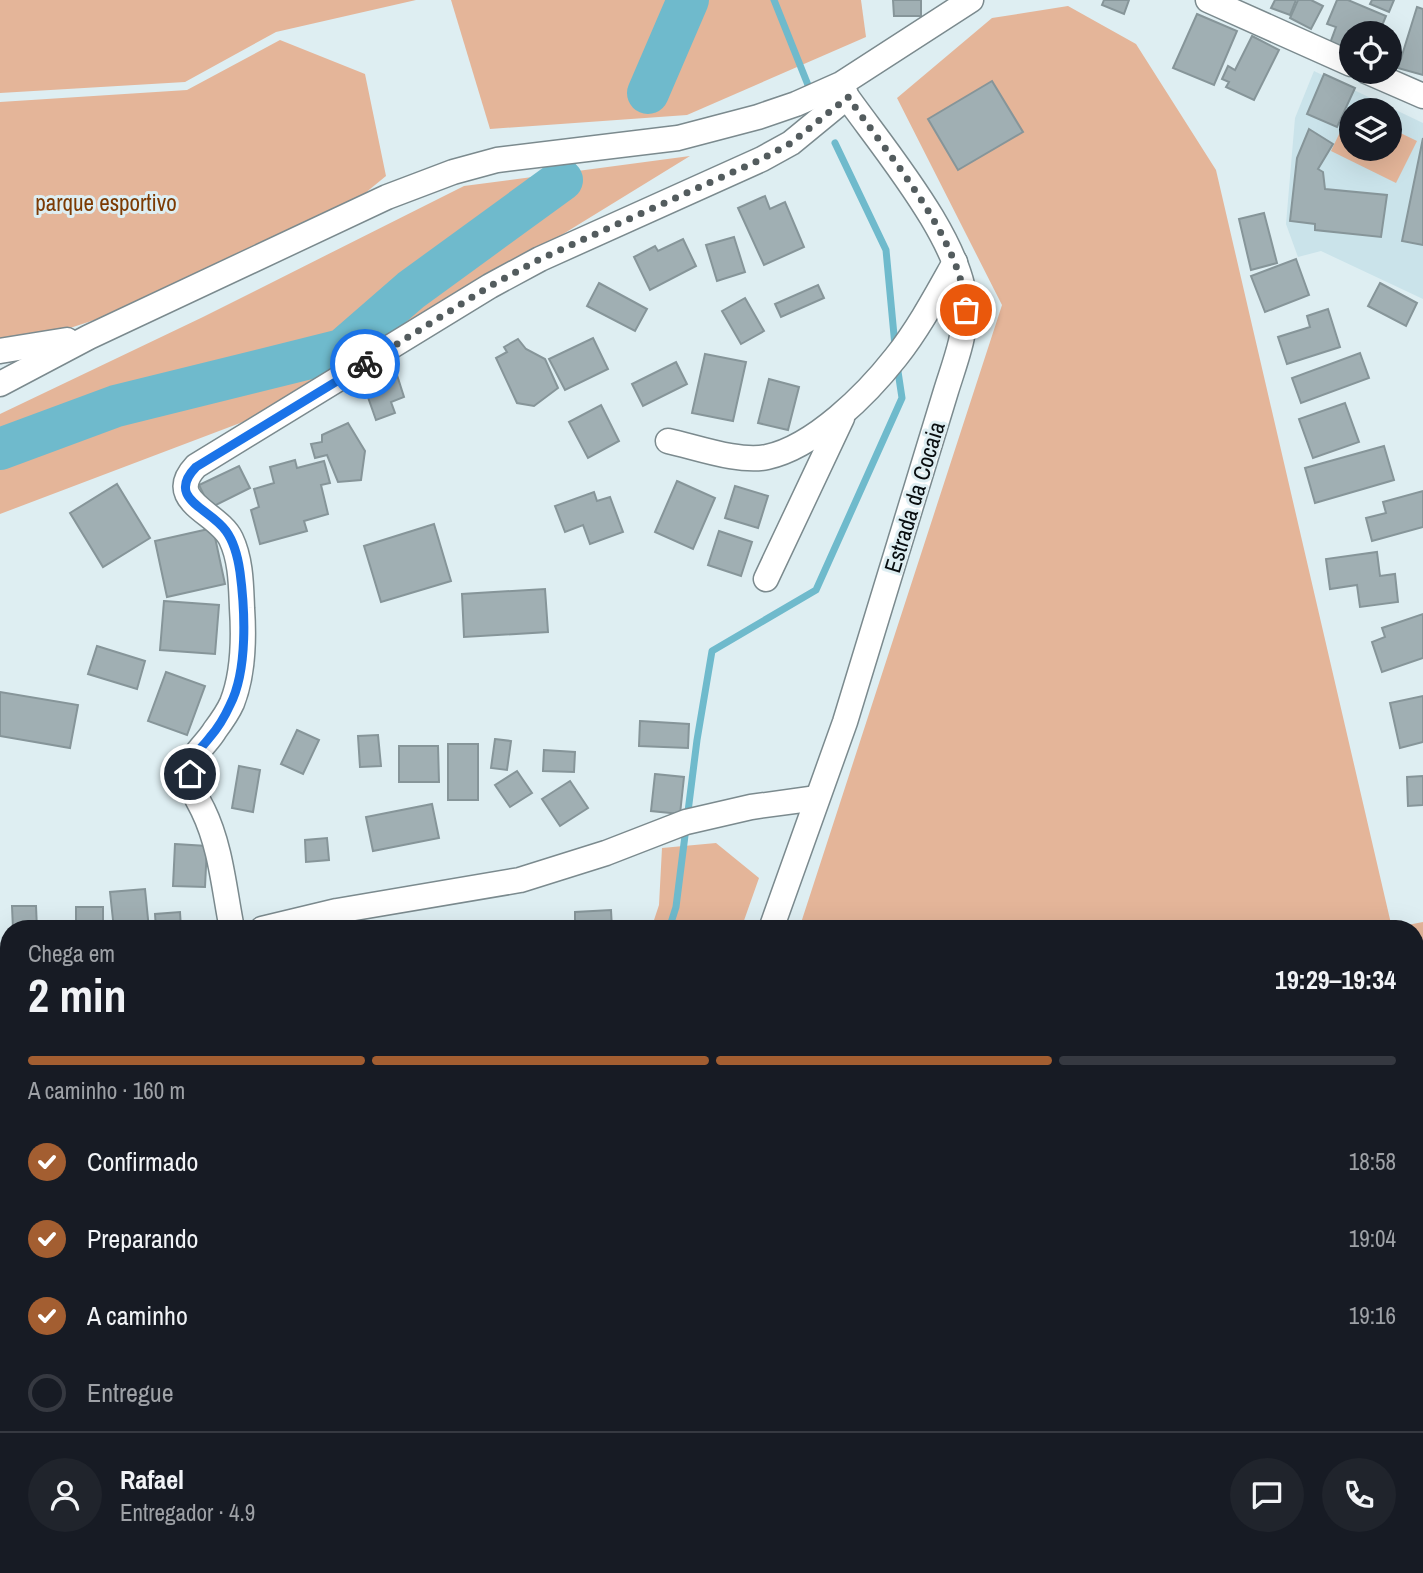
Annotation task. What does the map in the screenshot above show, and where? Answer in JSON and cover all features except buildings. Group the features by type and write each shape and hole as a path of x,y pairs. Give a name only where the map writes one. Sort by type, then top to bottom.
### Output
{"street":[{"path":"230,920 213,832 194,792 190,774 192,759 213,734 232,703 240,671 244,634 240,570 233,542 227,532 184,492 189,474 204,461 490,286 540,259 762,159 791,143 844,91 971,0"},
{"path":"1208,0 1339,59"},
{"path":"1396,84 1423,96"},
{"path":"0,384 89,337 387,197 453,173 497,160 678,138 844,91"},
{"name":"Estrada da Cocaia","path":"774,920 845,722 961,341 966,310 965,291 955,262 933,219 844,91"},
{"path":"668,441 739,457 765,457 789,451 818,433 846,411 896,358 921,322 955,262"},
{"path":"0,351 89,337"},
{"path":"766,579 846,411"},
{"path":"300,920 337,911 520,880 606,853 686,822 751,807 817,798"}],"shaded area":[{"path":"1314,71 1371,98 1339,98 1339,161 1402,161 1402,113 1423,123 1423,299 1321,251 1298,257 1286,224 1295,118"}],"green space":[{"path":"0,0 416,0 276,32 185,82 0,93"},
{"path":"451,0 861,0 866,37 687,115 490,129"},
{"path":"1068,6 1136,44 1216,170 1390,920 802,920 1002,305 897,98 992,18"},
{"name":"parque esportivo","path":"280,40 365,74 386,176 364,194 119,312 24,343 0,345 0,102 187,90"},
{"path":"1339,134 1339,155 1331,151"},
{"path":"1402,134 1417,141 1396,183 1351,161 1402,161"},
{"path":"690,156 280,408 0,514 0,414 203,317 464,186"},
{"path":"716,843 759,878 744,920 654,920 659,905 662,848"}],"waterway":[{"path":"648,93 688,0"},
{"path":"774,0 808,85"},
{"path":"835,143 886,250 895,346"},
{"path":"0,449 116,406 342,350 411,290 562,180"},
{"path":"672,920 676,907 697,740 712,651 816,590 902,398 897,365"}],"way so far":[{"path":"365,364 490,286 540,259 762,159 791,143 848,97 933,219 955,262 965,291 966,310"}],"route":[{"path":"190,774 192,759 213,734 232,703 240,671 244,634 240,570 233,542 220,524 192,502 184,492 185,483 196,467 365,364"}]}
